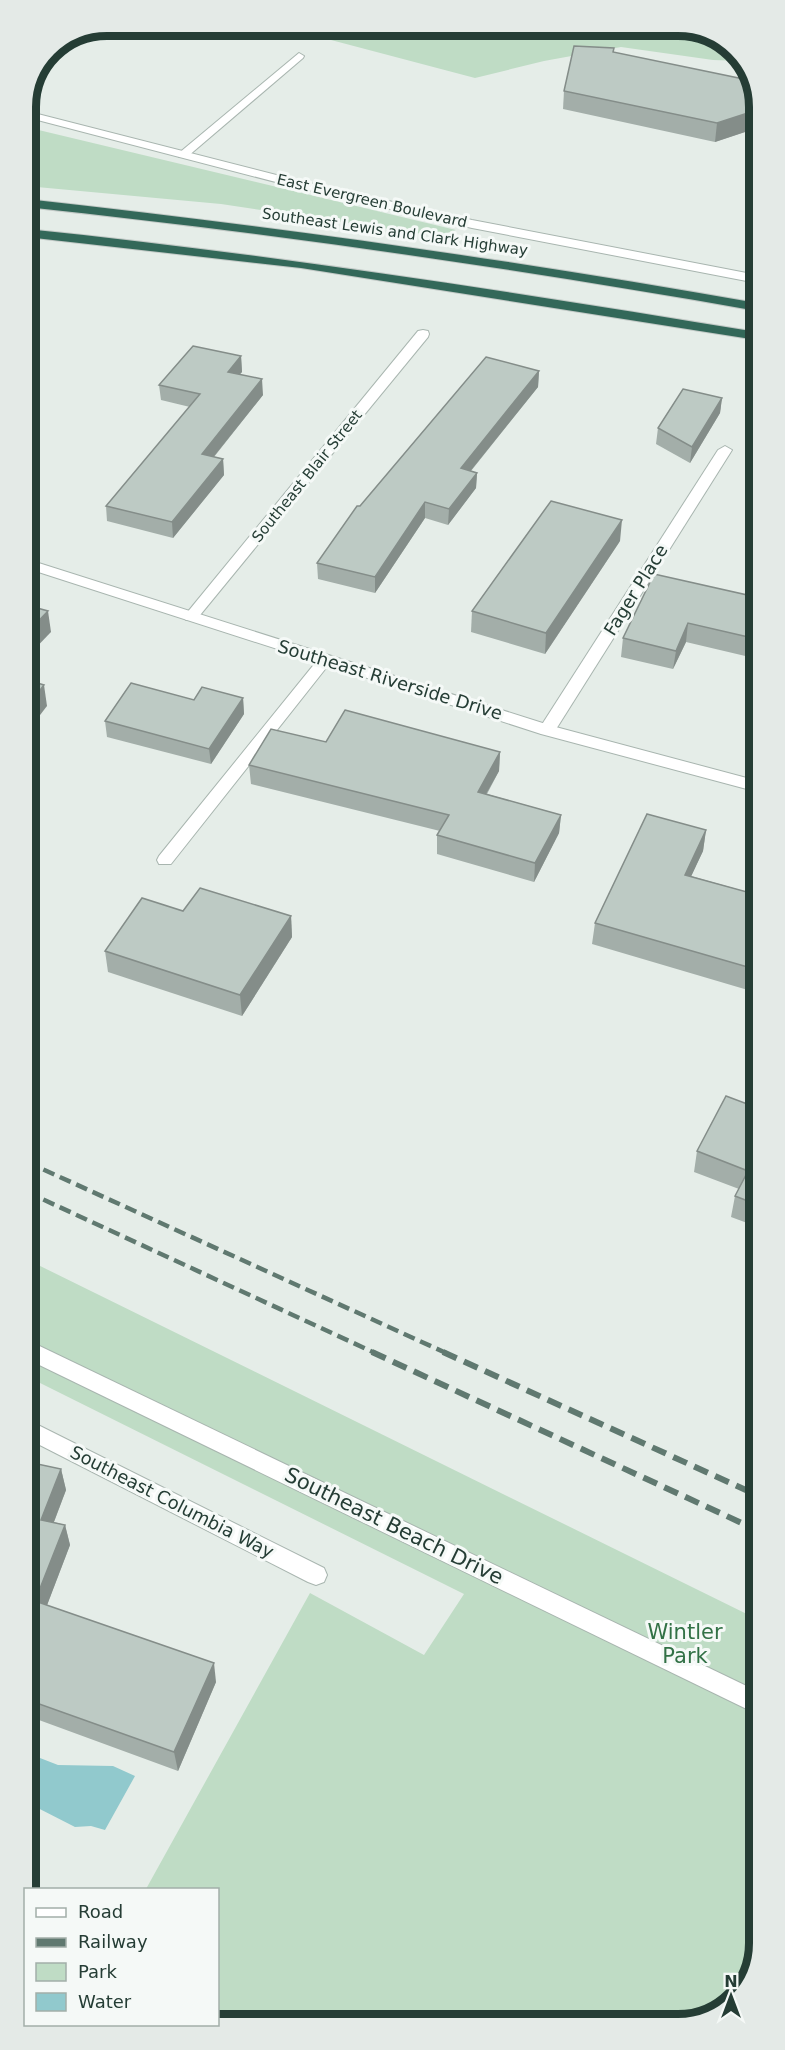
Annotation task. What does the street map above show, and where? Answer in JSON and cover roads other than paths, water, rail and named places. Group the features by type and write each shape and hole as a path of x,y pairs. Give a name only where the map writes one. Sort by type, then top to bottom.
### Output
{"highway":[{"name":"Southeast Lewis and Clark Highway","path":"36,204 201,221 405,249 612,281 749,306"},
{"path":"36,234 270,260 449,285 749,335"},
{"path":"36,241 102,240"}],"street":[{"path":"183,155 299,56"},
{"name":"East Evergreen Boulevard","path":"36,117 291,182 472,224 749,277"},
{"name":"Southeast Blair Street","path":"191,617 423,334"},
{"name":"Fager Place","path":"547,730 725,450"},
{"name":"Southeast Riverside Drive","path":"36,566 547,730 749,785"},
{"path":"165,860 325,660"},
{"name":"Southeast Beach Drive","path":"36,1353 749,1699"},
{"name":"Southeast Columbia Way","path":"36,1433 316,1575"}],"water":[{"path":"40,1758 58,1765 113,1766 135,1776 105,1830 91,1826 75,1827 36,1807 36,1766"}],"railway":[{"path":"36,1166 446,1353"},
{"path":"36,1196 375,1353"},
{"path":"372,1352 749,1526"},
{"path":"443,1352 749,1491"}],"park label":[{"name":"Wintler Park","path":"685,1644"}]}
